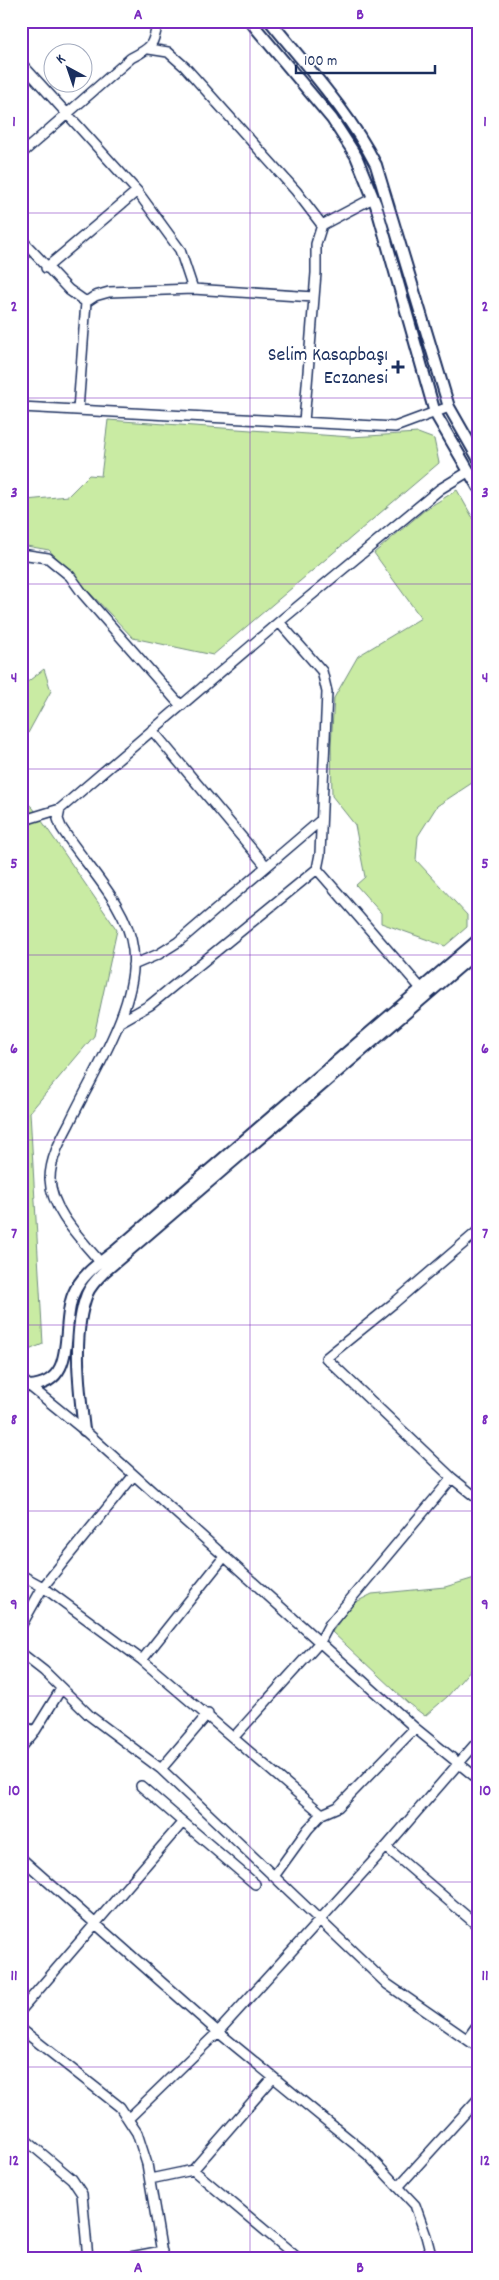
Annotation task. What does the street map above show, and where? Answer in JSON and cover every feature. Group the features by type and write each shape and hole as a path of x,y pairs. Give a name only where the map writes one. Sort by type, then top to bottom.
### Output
{"street":[{"path":"149,49 158,21"},
{"path":"250,21 346,138 364,172 435,413 473,474 478,488"},
{"path":"270,21 346,116 376,165 449,407 478,458"},
{"path":"21,154 131,58 149,49 168,52 185,67 296,191 322,225"},
{"path":"21,62 137,190 180,250 193,289"},
{"path":"46,268 137,190"},
{"path":"304,422 314,297 316,244 322,225 373,198"},
{"path":"21,239 46,268 69,290 86,302"},
{"path":"86,302 95,296 109,292 193,289 314,297"},
{"path":"78,410 86,302"},
{"path":"21,407 395,427 449,407"},
{"path":"21,821 60,809 279,622 440,489 473,474 478,466"},
{"path":"21,554 48,558 70,576 83,594 181,706"},
{"path":"279,622 322,671 327,692 317,869 424,992"},
{"path":"152,730 266,866"},
{"path":"60,809 58,819 61,827 123,917 133,949 133,984 120,1022 56,1150 50,1179 57,1204 72,1228 100,1262"},
{"path":"133,965 159,954 178,942 321,820"},
{"path":"120,1022 150,1005 317,869"},
{"path":"84,1430 79,1384 80,1316 88,1292 98,1278 424,992 478,940"},
{"path":"25,1382 42,1385 52,1379 65,1359 68,1320 73,1296 86,1273 424,992 478,952"},
{"path":"478,1231 394,1304 326,1358 452,1478 478,1499"},
{"path":"25,1382 84,1430 416,1728 478,1779"},
{"path":"21,1626 42,1587 134,1475"},
{"path":"234,1737 320,1642 329,1625 452,1478"},
{"path":"142,1660 224,1557"},
{"path":"21,1574 42,1587 142,1660 208,1714 322,1814"},
{"path":"21,1653 44,1671 90,1716 161,1769 275,1875 387,1984 468,2038 478,2047"},
{"path":"21,1748 35,1731 61,1689"},
{"path":"161,1769 208,1714"},
{"path":"21,1726 35,1731"},
{"path":"275,1875 308,1829 322,1814 338,1807 416,1728"},
{"path":"128,2119 218,2032 386,1847 478,1741"},
{"path":"141,1786 255,1884"},
{"path":"21,2010 182,1823"},
{"path":"386,1847 478,1926"},
{"path":"21,1858 218,2032 367,2154 415,2205 432,2259"},
{"path":"468,2038 478,2024"},
{"path":"21,2029 120,2107 137,2133 150,2179 162,2255 120,2259"},
{"path":"150,2179 193,2170 273,2078"},
{"path":"398,2187 478,2098"},
{"path":"21,2136 72,2179 82,2194 88,2259"},
{"path":"193,2170 299,2259"}],"green space":[{"path":"108,420 351,437 418,433 434,439 439,463 213,655 133,638 49,550 21,545 21,472 27,478 26,500 68,496 89,475 101,476"},
{"path":"457,490 478,527 478,779 437,806 418,836 416,860 467,915 467,927 445,946 381,923 381,913 356,885 365,877 355,825 332,796 331,746 334,698 358,656 421,618 374,553 426,509"},
{"path":"44,669 51,691 21,746 21,687"},
{"path":"21,797 33,808 117,930 94,1036 30,1112 43,1344 24,1352 21,1348"},
{"path":"478,1577 478,1661 447,1697 425,1716 409,1704 332,1632 352,1604 372,1594 445,1587"}],"place":[{"name":"Selim Kasapbaşı Eczanesi","path":"398,367"}]}
